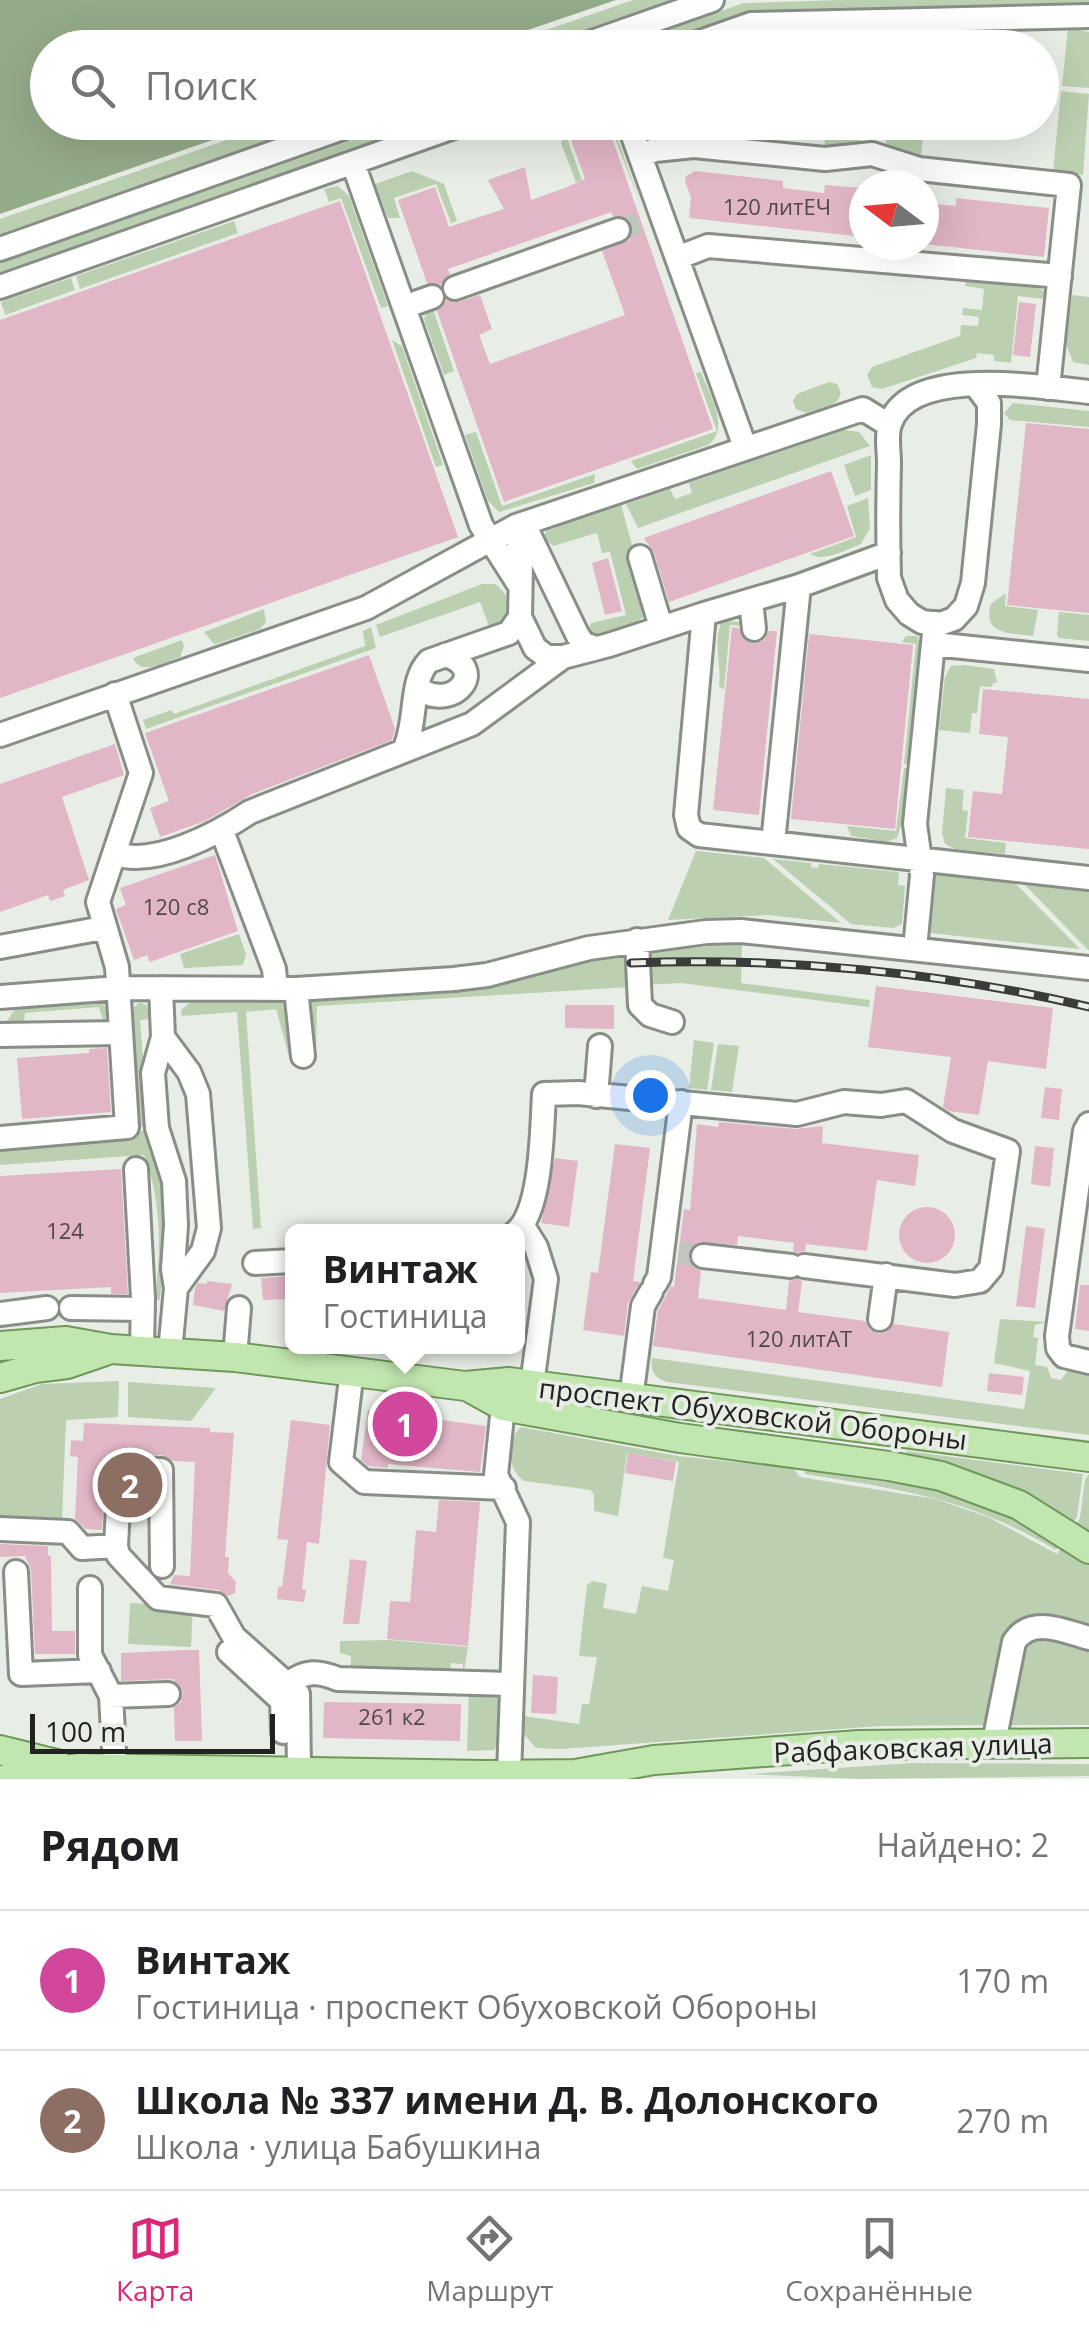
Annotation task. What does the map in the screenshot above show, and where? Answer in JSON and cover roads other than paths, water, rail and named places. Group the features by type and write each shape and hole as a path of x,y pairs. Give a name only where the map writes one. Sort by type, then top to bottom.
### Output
{"main road":[{"name":"проспект Обуховской Обороны","path":"0,1346 66,1341 111,1350 235,1357 465,1386 509,1382 1089,1457"},
{"path":"0,1378 111,1350"},
{"path":"465,1386 503,1406 680,1438 941,1476 1019,1505 1089,1549"},
{"name":"Рабфаковская улица","path":"11,1765 588,1776 673,1759 859,1745 1089,1743"}],"lane":[{"path":"626,30 712,0"},
{"path":"734,30 751,24 1089,16"},
{"path":"0,249 309,140"},
{"path":"0,287 418,140"},
{"path":"634,140 652,218 677,258 745,448"},
{"path":"640,156 655,150 694,146 824,159 872,154 919,169 1069,185 1048,388"},
{"path":"353,163 481,525 518,583"},
{"path":"455,288 618,230"},
{"path":"677,258 708,246 1060,276"},
{"path":"386,332 432,297"},
{"path":"1089,392 958,383 903,402 889,425 889,578 897,600 934,634 1089,660"},
{"path":"915,949 922,875 915,824 934,634 954,619 972,596 989,424 989,403 978,386"},
{"path":"0,736 366,608 520,525 862,408 889,425"},
{"path":"520,525 518,583 523,634 535,670 530,681"},
{"path":"520,525 578,636 584,644 596,648"},
{"path":"523,634 547,657 563,657 798,586 889,554"},
{"path":"640,557 661,627"},
{"path":"773,842 798,586"},
{"path":"751,600 754,629"},
{"path":"704,614 686,815 689,828 699,835 1089,878"},
{"path":"404,750 412,733 420,670 429,661 523,634"},
{"path":"441,697 462,686 466,676 457,659 444,656"},
{"path":"116,854 131,859 149,857 222,831 250,812 472,724 563,657"},
{"path":"418,682 421,690 441,697 498,704"},
{"path":"0,1138 126,1127 117,967 98,902 141,773 115,694"},
{"path":"222,831 274,969 286,988 302,1056"},
{"path":"0,947 104,928"},
{"path":"0,997 118,988 286,988 487,975 557,955 706,932 776,932 1089,968"},
{"path":"636,940 640,1005 650,1015 672,1022"},
{"path":"161,988 163,1037 153,1072 157,1128 174,1181 172,1269 176,1288"},
{"path":"0,1035 121,1032"},
{"path":"156,1351 176,1288 203,1251 209,1228 198,1094 189,1072 163,1037"},
{"path":"596,1096 600,1046"},
{"path":"522,1224 530,1210 541,1148 544,1094 797,1114 844,1102 881,1105 906,1101 954,1130 1008,1151 991,1268 980,1281 955,1285 703,1256"},
{"path":"631,1399 643,1306 670,1252 680,1102"},
{"path":"1089,1124 1057,1336 1058,1348 1064,1356 1089,1362"},
{"path":"136,1169 143,1308 156,1351"},
{"path":"525,1235 536,1247 546,1279 532,1385"},
{"path":"255,1263 285,1261"},
{"path":"880,1319 886,1275"},
{"path":"0,1314 47,1308"},
{"path":"71,1308 143,1308"},
{"path":"235,1357 239,1308"},
{"path":"352,1370 341,1462 348,1470 364,1482 504,1488"},
{"path":"492,1776 512,1684 518,1522 496,1475 503,1406"},
{"path":"162,1566 161,1470 120,1468 118,1555 158,1598 216,1605 234,1637 298,1694 299,1772"},
{"path":"0,1530 68,1532 82,1548 116,1546"},
{"path":"16,1572 21,1674 98,1671"},
{"path":"90,1588 90,1654 111,1696 115,1769"},
{"path":"994,1742 1014,1642 1020,1632 1039,1625 1089,1638"},
{"path":"227,1650 282,1701 283,1733 298,1742"},
{"path":"288,1684 301,1674 324,1673 338,1679 512,1684"},
{"path":"111,1696 168,1694"}],"tunnel":[{"path":"618,230 642,222"},
{"path":"679,1253 703,1256"}],"railway":[{"path":"631,963 745,962 861,970 977,985 1089,1007"}],"place":[{"name":"Винтаж","path":"405,1424"},
{"name":"Школа № 337 имени Д. В. Долонского","path":"130,1485"}]}
